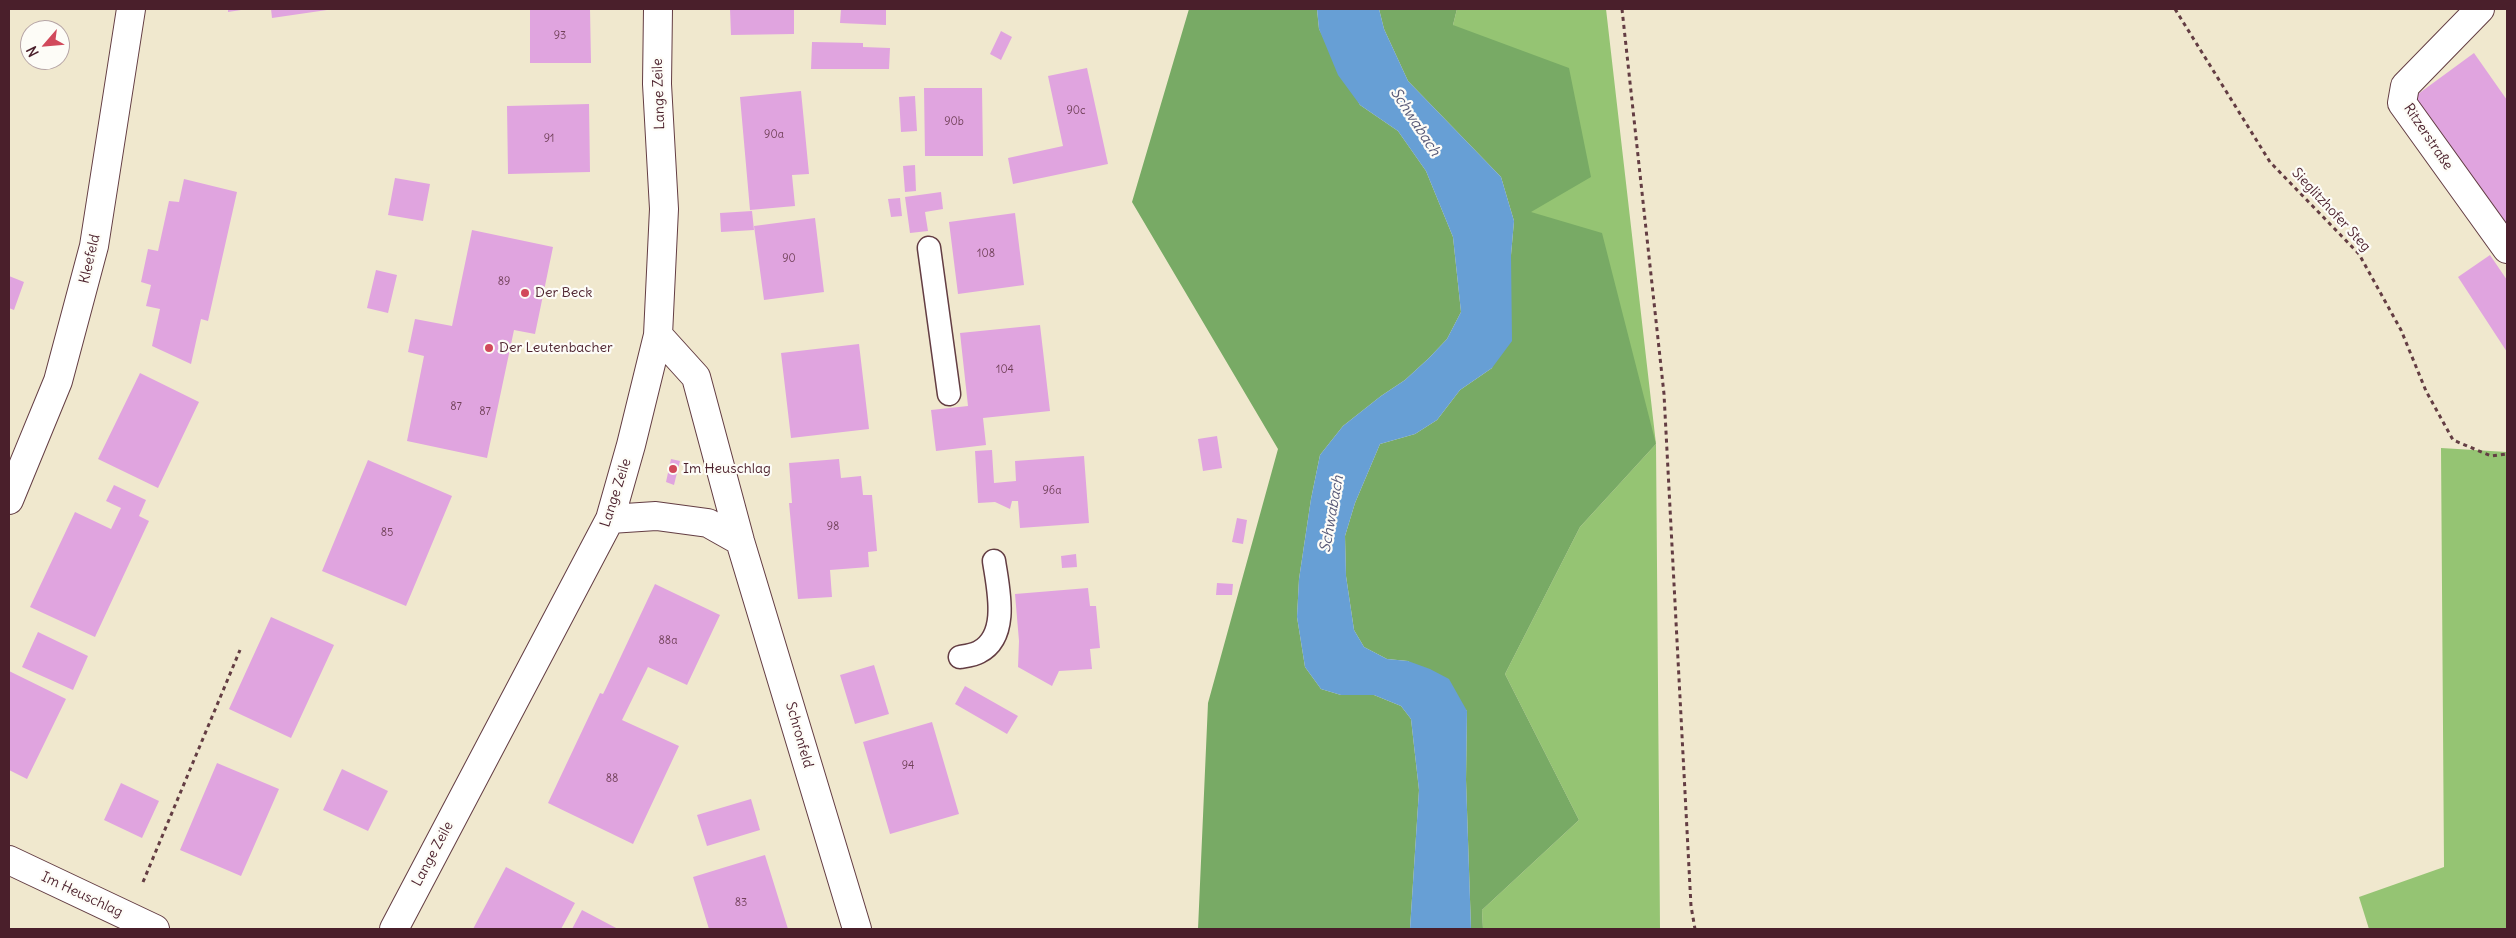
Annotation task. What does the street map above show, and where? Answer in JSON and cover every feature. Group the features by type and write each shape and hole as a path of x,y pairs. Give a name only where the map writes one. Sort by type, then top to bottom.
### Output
{"street":[{"name":"Kleefeld","path":"9,500 58,381 94,246 131,9"},
{"name":"Lange Zeile","path":"394,929 610,519 631,445 658,335 664,209 657,84 658,9"},
{"name":"Ritzerstraße","path":"2480,9 2405,86 2402,103 2507,249"},
{"name":"Schronfeld","path":"658,335 696,377 740,541 858,929"},
{"path":"610,519 656,516 708,523 740,541"},
{"name":"Im Heuschlag","path":"9,860 155,929"}],"lane":[{"path":"929,248 949,394"},
{"path":"960,657 980,651 995,636 1000,608 994,561"}],"path":[{"path":"1622,9 1664,394 1691,906 1695,929"},
{"name":"Sieglitzhofer Steg","path":"2175,9 2270,162 2359,254 2401,330 2426,391 2453,440 2491,456 2507,454"},
{"path":"129,917 240,650"}],"green space":[{"path":"1189,9 1317,9 1319,29 1360,105 1398,131 1426,171 1453,237 1461,312 1447,339 1429,358 1405,380 1343,426 1320,455 1311,499 1299,579 1297,617 1305,667 1321,689 1341,695 1374,695 1401,706 1411,719 1419,790 1410,929 1198,929 1208,703 1278,449 1132,202"},
{"path":"1379,9 1457,9 1453,25 1569,68 1591,177 1531,212 1602,233 1656,444 1580,527 1505,674 1579,820 1482,910 1483,929 1471,929 1466,780 1467,711 1408,661 1387,659 1364,647 1354,630 1346,576 1345,536 1355,503 1380,444 1415,434 1437,420 1460,390 1492,368 1511,255 1514,221 1501,177 1408,81 1384,29"},
{"path":"1457,9 1606,9 1656,444 1530,212 1453,25"},
{"path":"1656,444 1660,928 1483,929 1482,910 1579,820 1505,674 1580,527"},
{"path":"2441,448 2507,452 2507,929 2369,929 2359,897 2444,867"}],"water":[{"name":"Schwabach","path":"1317,9 1379,9 1384,29 1408,81 1501,177 1514,221 1511,255 1512,341 1492,368 1460,390 1437,420 1415,434 1380,444 1355,503 1345,536 1346,576 1354,630 1364,647 1387,659 1408,661 1430,669 1449,679 1467,711 1466,780 1471,929 1410,929 1419,790 1411,719 1401,706 1374,695 1341,695 1321,689 1305,667 1297,617 1299,579 1311,499 1320,455 1343,426 1405,380 1429,358 1447,339 1461,312 1453,237 1426,171 1398,131 1360,105 1338,75 1319,29"}],"building":[{"path":"228,9 241,9 241,10 228,12"},
{"path":"271,9 327,9 327,10 272,18"},
{"path":"530,9 590,9 591,63 530,63"},
{"path":"730,9 794,9 794,34 731,35"},
{"path":"841,9 886,9 886,25 840,23"},
{"path":"1001,31 1012,37 1001,60 990,54"},
{"path":"812,42 863,43 863,47 890,48 889,69 811,69"},
{"path":"2474,53 2507,100 2507,224 2414,97"},
{"path":"1087,68 1108,164 1013,184 1008,158 1063,146 1048,76"},
{"path":"924,88 982,88 983,156 925,156"},
{"path":"801,91 809,174 792,175 795,206 750,210 740,97"},
{"path":"915,96 917,131 901,132 899,97"},
{"path":"589,104 590,172 508,174 507,106"},
{"path":"915,165 916,191 905,192 903,166"},
{"path":"395,178 430,184 423,221 388,215"},
{"path":"184,179 237,192 208,321 201,319 191,364 152,346 160,309 146,306 151,285 141,282 148,249 158,251 169,201 179,202"},
{"path":"941,192 943,209 925,212 928,231 910,233 905,197"},
{"path":"900,198 902,216 891,217 888,199"},
{"path":"752,211 754,230 721,232 720,213"},
{"path":"1015,213 1024,285 958,294 949,222"},
{"path":"815,218 824,292 764,300 754,226"},
{"path":"472,230 553,247 535,334 514,330 487,458 407,441 424,356 408,352 415,319 452,326"},
{"path":"2490,255 2507,280 2507,352 2458,277"},
{"path":"376,270 397,275 388,313 367,308"},
{"path":"9,276 24,282 14,310 9,308"},
{"path":"1040,325 1050,411 983,418 986,445 936,451 931,410 968,406 960,333"},
{"path":"859,344 869,429 791,438 781,353"},
{"path":"140,373 199,402 158,488 98,459"},
{"path":"1217,436 1222,468 1203,471 1198,439"},
{"path":"992,450 994,483 1016,481 1015,461 1084,456 1089,523 1020,528 1018,501 1012,501 1010,509 995,502 978,503 975,451"},
{"path":"671,459 680,461 674,485 666,482"},
{"path":"839,459 841,478 861,476 863,495 872,495 877,551 868,552 869,567 830,570 832,597 798,599 789,503 792,503 789,463"},
{"path":"368,460 452,496 406,606 322,571"},
{"path":"114,485 146,500 139,516 149,521 95,637 30,607 75,512 111,529 121,508 106,501"},
{"path":"1237,518 1247,520 1243,544 1232,542"},
{"path":"1076,554 1077,567 1062,568 1061,556"},
{"path":"1217,583 1233,584 1232,595 1216,595"},
{"path":"655,584 720,615 687,685 648,667 622,720 679,746 633,844 548,803 600,693 603,694 606,688"},
{"path":"1088,588 1090,606 1096,606 1100,648 1090,649 1092,669 1059,671 1052,686 1018,667 1019,641 1015,594"},
{"path":"271,617 334,645 291,738 229,709"},
{"path":"38,632 88,656 73,690 22,667"},
{"path":"874,665 889,714 855,724 840,675"},
{"path":"9,671 66,699 27,779 9,770"},
{"path":"965,686 1018,716 1007,734 955,704"},
{"path":"932,722 959,814 890,834 863,742"},
{"path":"217,763 279,789 241,876 180,850"},
{"path":"342,769 388,791 368,831 323,810"},
{"path":"121,783 159,801 142,838 104,820"},
{"path":"751,799 760,830 707,846 697,815"},
{"path":"765,855 788,929 709,929 693,877"},
{"path":"506,867 575,903 561,929 473,929"},
{"path":"582,910 618,929 572,929"}],"place":[{"name":"Der Beck","path":"525,293"},
{"name":"Der Leutenbacher","path":"489,348"},
{"name":"Im Heuschlag","path":"673,469"}]}
